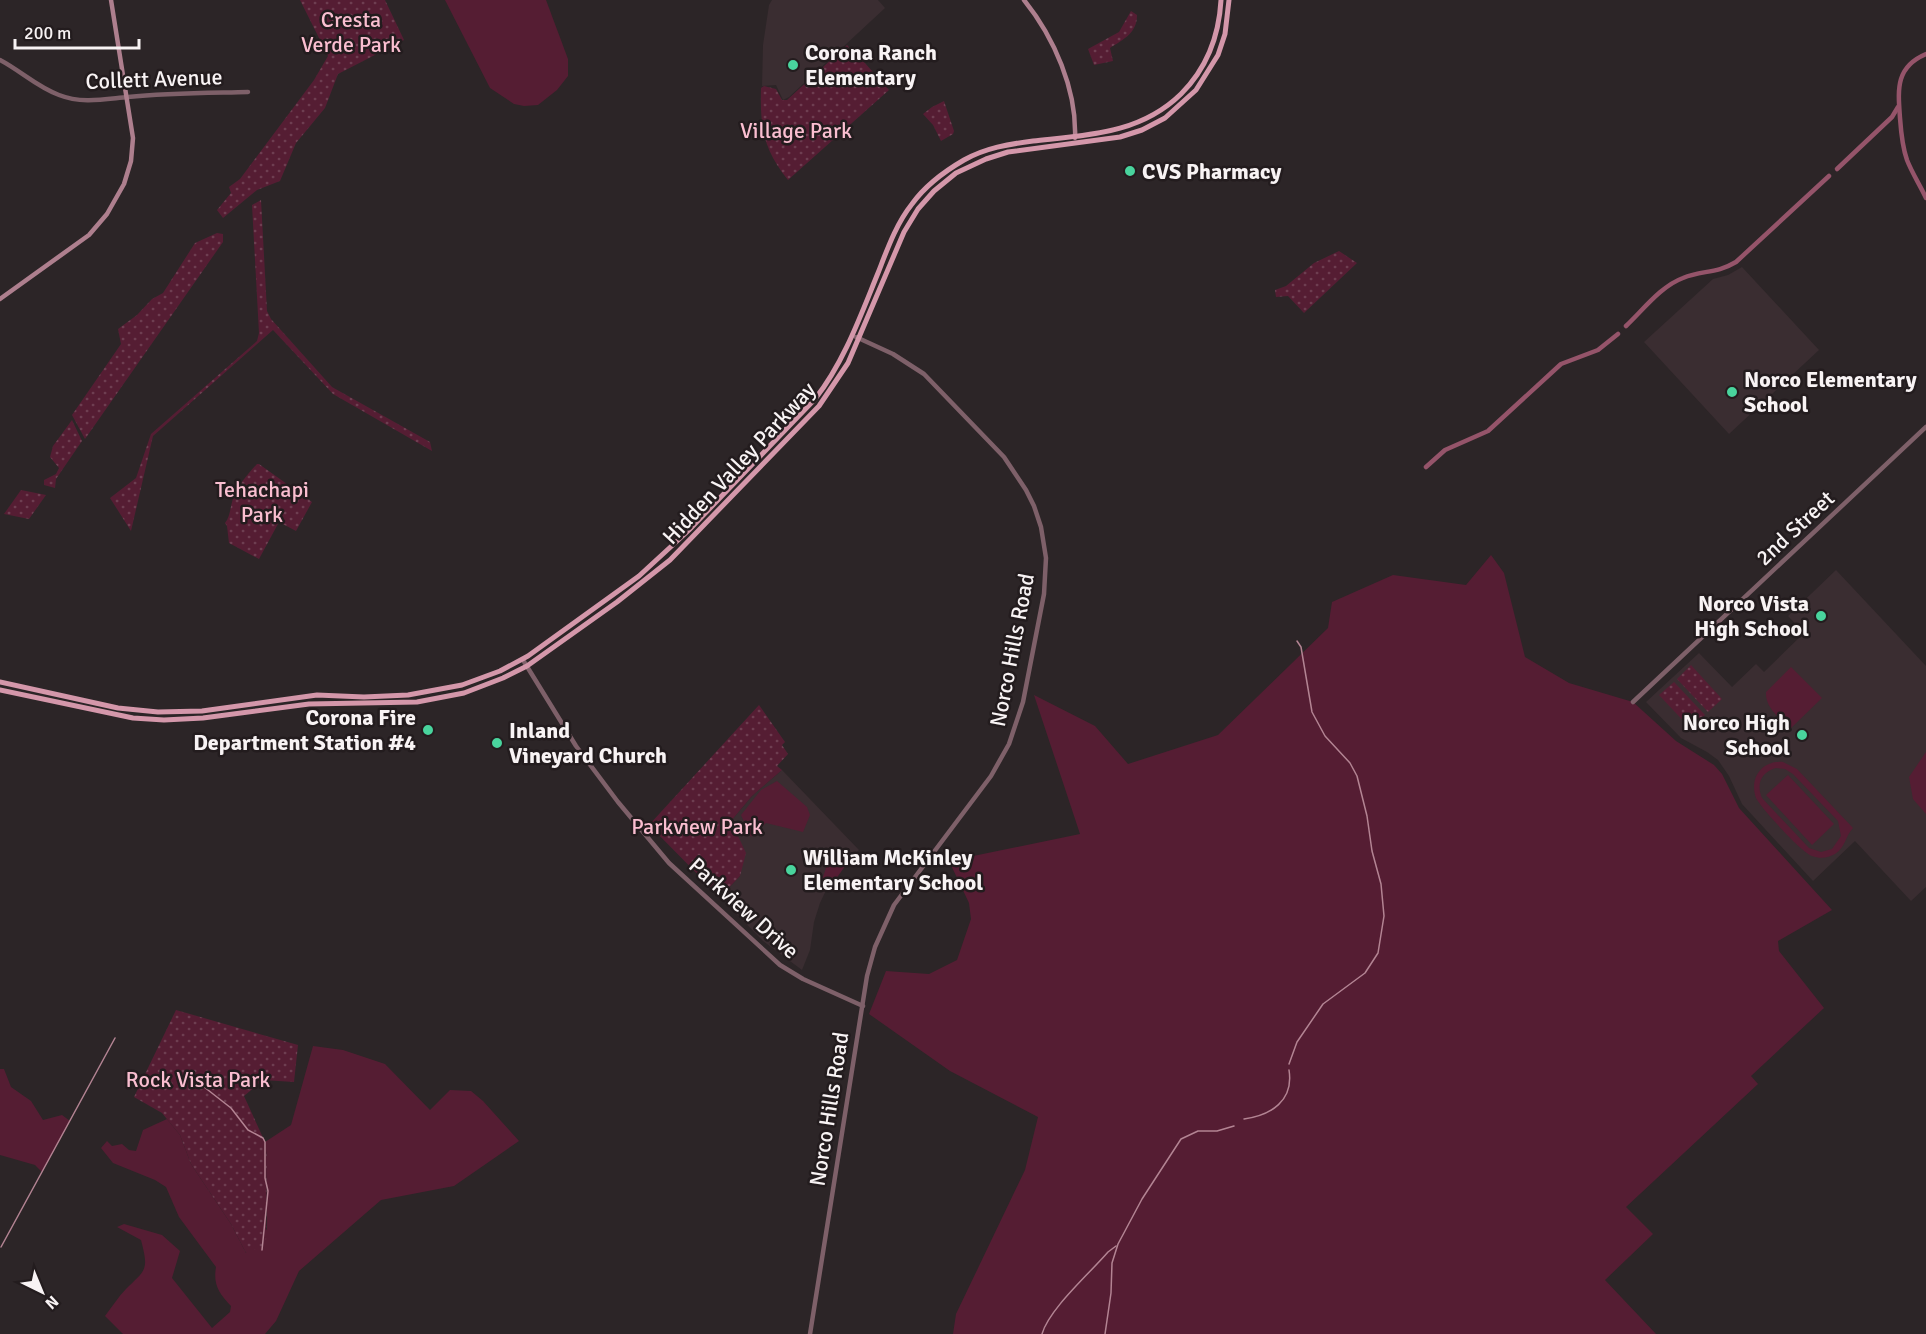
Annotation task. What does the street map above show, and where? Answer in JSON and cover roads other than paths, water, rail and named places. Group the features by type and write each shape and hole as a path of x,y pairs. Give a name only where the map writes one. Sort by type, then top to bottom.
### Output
{"main road":[{"path":"0,299 81,242 102,221 117,200 127,177 133,138 111,0"},
{"path":"1024,0 1056,52 1070,94 1077,144"},
{"name":"Hidden Valley Parkway","path":"0,690 133,718 164,720 203,718 309,704 417,702 464,693 527,666 617,602 670,560 819,406 843,372 897,228 912,204 929,185 959,163 983,151 1006,144 1119,129 1139,123 1161,111 1190,85 1210,51 1218,32 1221,0"},
{"name":"Hidden Valley Parkway","path":"0,682 137,711 202,711 317,694 364,697 418,694 462,685 523,660 639,576 689,530 815,399 856,337 904,232 918,209 934,191 956,173 1008,152 1120,137 1142,130 1165,118 1189,97 1207,75 1225,34 1229,0"},
{"path":"639,576 646,574 663,561 670,560 672,553 687,537 689,530"},
{"path":"598,607 612,601 617,602"}],"street":[{"name":"Collett Avenue","path":"0,60 33,82 61,96 101,101 127,97 248,93"},
{"name":"Norco Hills Road","path":"810,1334 863,1006 875,947 894,905 991,776 1015,731 1023,702 1044,594 1046,558 1041,527 1034,506 1026,489 1004,457 924,374 893,354 856,337"},
{"name":"2nd Street","path":"1633,702 1926,427"},
{"name":"Parkview Drive","path":"523,660 578,749 618,802 669,863 780,965 803,979 863,1006"}],"waterway":[{"path":"1926,54 1909,66 1899,89 1901,134 1905,155 1926,198"},
{"path":"1837,169 1892,117 1898,107"},
{"path":"1626,326 1660,292 1675,282 1736,262 1829,176"},
{"path":"1426,467 1445,450 1488,431 1561,364 1598,350 1618,334"},
{"path":"1289,1064 1297,1042 1323,1004 1365,973 1378,953 1384,916 1381,884 1357,776 1350,763 1325,736 1312,712 1301,647 1297,641"},
{"path":"1,1247 115,1038"},
{"path":"1244,1119 1263,1114 1278,1105 1288,1090 1289,1070"},
{"path":"199,1083 231,1108 248,1130 263,1138 265,1142 265,1178 268,1191 262,1250"},
{"path":"1105,1334 1111,1293 1112,1263 1118,1244 1142,1199 1181,1139 1198,1131 1217,1131 1234,1126"},
{"path":"1042,1334 1046,1324 1061,1303 1116,1246"}],"place":[{"name":"Corona Ranch Elementary","path":"793,65"},
{"name":"CVS Pharmacy","path":"1130,171"},
{"name":"Norco Elementary School","path":"1732,392"},
{"name":"Norco Vista High School","path":"1821,616"},
{"name":"Corona Fire Department Station #4","path":"428,730"},
{"name":"Norco High School","path":"1802,735"},
{"name":"Inland Vineyard Church","path":"497,743"},
{"name":"William McKinley Elementary School","path":"791,870"}],"park label":[{"name":"Cresta Verde Park","path":"351,32"},
{"name":"Village Park","path":"796,130"},
{"name":"Tehachapi Park","path":"262,502"},
{"name":"Parkview Park","path":"697,826"},
{"name":"Rock Vista Park","path":"198,1079"}]}
